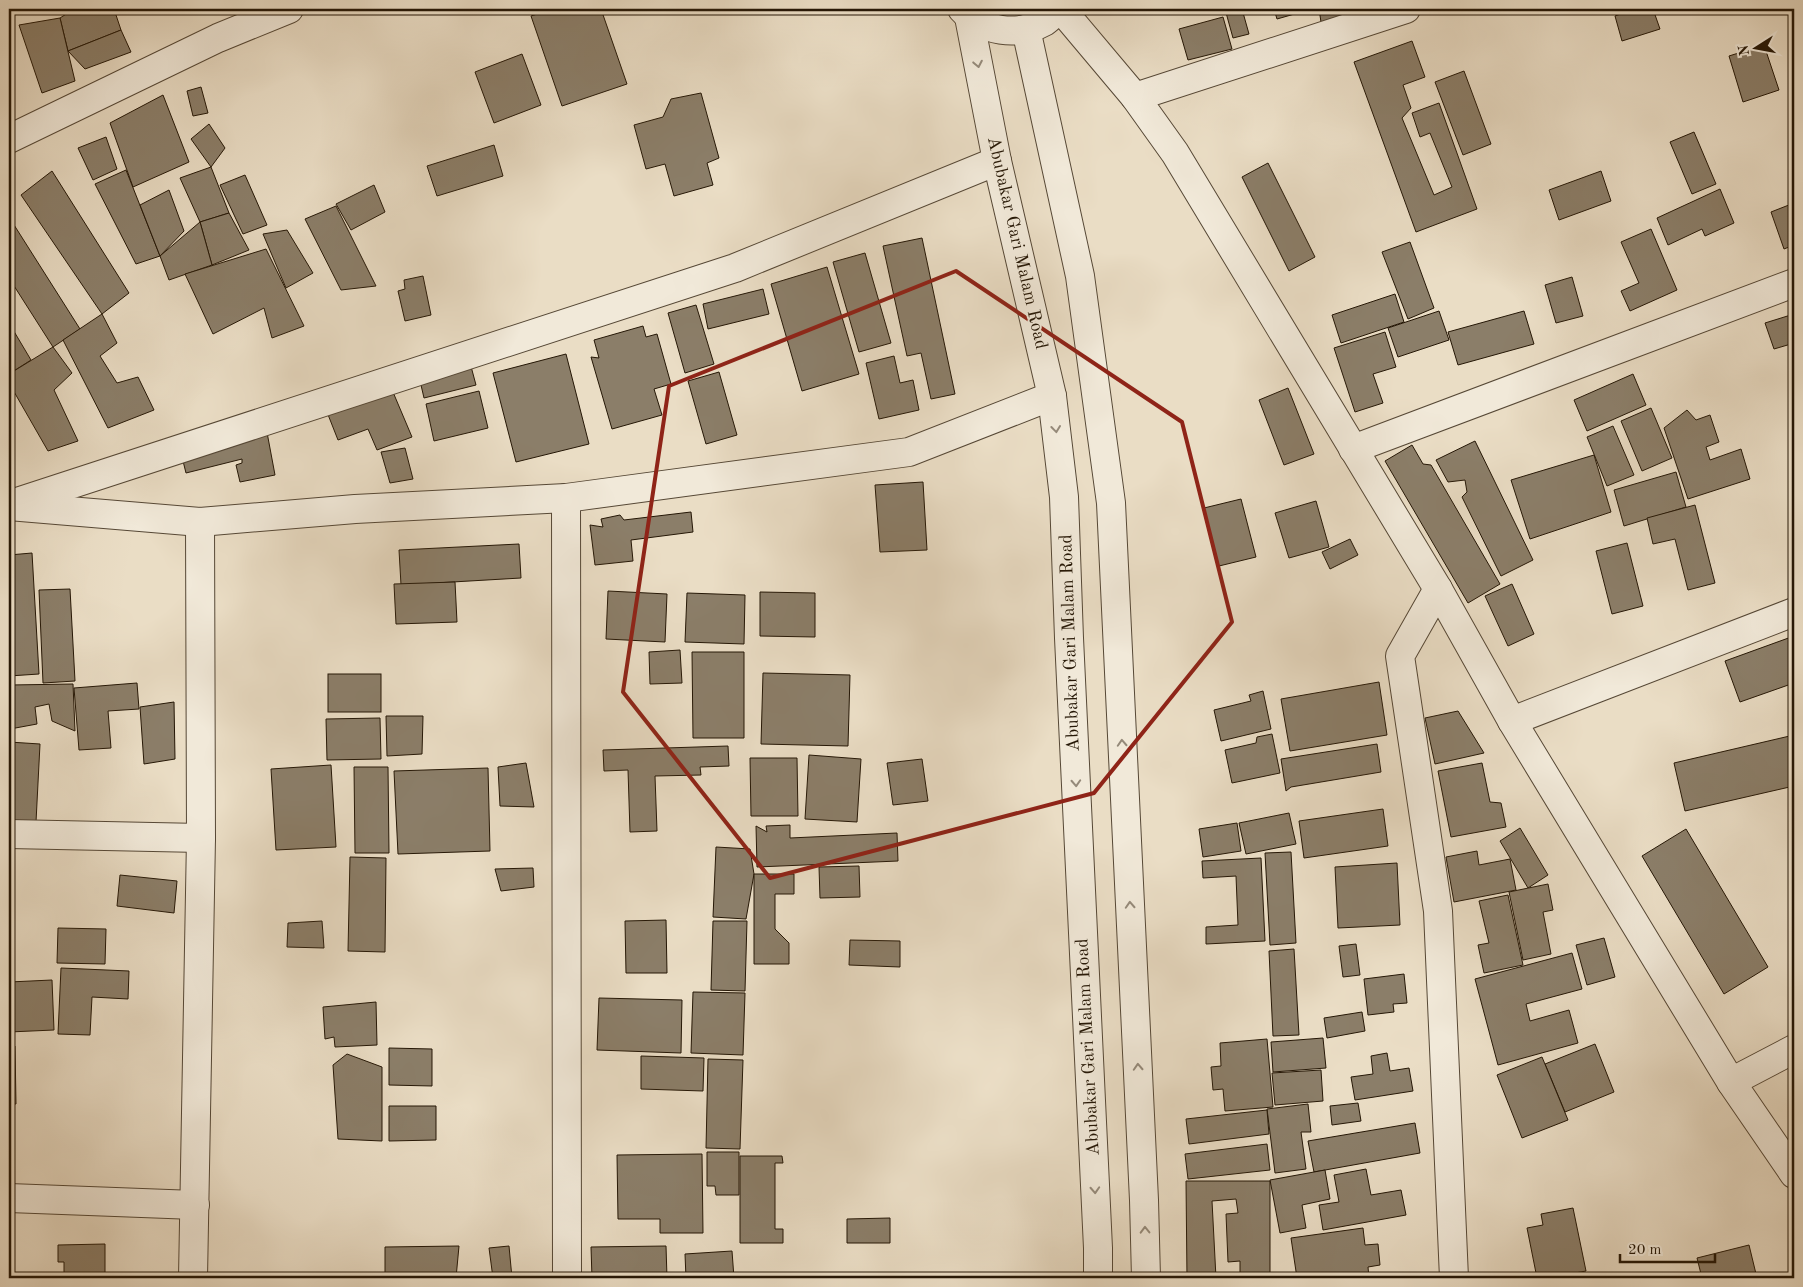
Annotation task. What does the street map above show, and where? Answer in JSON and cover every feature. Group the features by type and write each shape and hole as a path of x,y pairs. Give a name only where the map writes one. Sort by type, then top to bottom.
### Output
{"street":[{"path":"9,139 218,38 289,9"},
{"path":"966,13 987,27 1006,31 1026,29 1045,21 1060,9 1135,96 1175,153 1438,589 1512,721 1731,1082 1794,1174"},
{"path":"1135,96 1406,9"},
{"name":"Abubakar Gari Malam Road","path":"966,13 997,161 1052,396 1064,496 1098,1278"},
{"path":"1026,29 1080,276 1111,503 1144,1200 1146,1278"},
{"path":"9,505 735,268 997,161"},
{"path":"1353,449 1794,283"},
{"path":"9,505 200,522 355,508 566,498 909,452 1052,396"},
{"path":"566,498 567,1278"},
{"path":"193,1278 202,838 200,522"},
{"path":"1438,589 1400,656 1438,911 1454,1278"},
{"path":"1512,721 1794,612"},
{"path":"9,834 202,838"},
{"path":"1731,1082 1794,1049"},
{"path":"9,1198 195,1205"}],"highlighted area":[{"path":"956,271 1182,422 1232,622 1094,793 770,878 623,692 669,386"}],"building":[{"path":"74,9 114,9 121,30 68,51 60,18"},
{"path":"553,9 601,9 627,84 562,106 531,16"},
{"path":"1225,9 1242,9 1249,34 1233,38"},
{"path":"1274,9 1312,9 1277,19"},
{"path":"1319,9 1370,9 1321,22"},
{"path":"1622,9 1653,9 1660,29 1622,41 1615,16 1623,13"},
{"path":"1223,17 1232,49 1188,60 1179,29"},
{"path":"60,18 75,81 42,93 19,25"},
{"path":"121,30 131,52 85,69 68,51"},
{"path":"1412,41 1425,77 1403,85 1411,108 1402,118 1434,195 1452,187 1430,133 1420,137 1412,113 1439,103 1477,209 1416,232 1354,62"},
{"path":"1764,45 1779,90 1743,102 1729,56"},
{"path":"522,54 541,105 494,123 475,72"},
{"path":"1464,71 1491,144 1463,155 1435,82"},
{"path":"201,87 208,113 193,116 187,91"},
{"path":"701,93 719,158 707,163 713,185 674,196 665,164 646,169 634,125 663,117 671,99"},
{"path":"163,95 189,162 133,187 110,123"},
{"path":"209,124 225,148 211,167 191,139"},
{"path":"1694,132 1716,184 1692,194 1670,142"},
{"path":"106,137 117,169 93,180 78,148"},
{"path":"494,145 503,176 437,196 427,166"},
{"path":"1268,163 1315,257 1289,271 1242,177"},
{"path":"211,167 229,213 200,222 180,178"},
{"path":"126,170 160,256 136,264 95,184"},
{"path":"52,171 129,293 102,314 21,195"},
{"path":"1601,171 1611,201 1559,220 1549,190"},
{"path":"245,175 267,225 243,234 220,185"},
{"path":"374,185 385,212 351,230 336,204"},
{"path":"1720,189 1734,223 1705,236 1702,229 1668,245 1657,218"},
{"path":"169,190 184,231 160,256 140,205"},
{"path":"1794,203 1794,245 1784,249 1771,212"},
{"path":"336,206 376,286 341,290 305,219"},
{"path":"229,213 249,250 212,265 200,222"},
{"path":"9,217 80,329 53,347 9,278"},
{"path":"200,222 212,265 169,280 160,256"},
{"path":"1651,229 1677,290 1630,311 1621,291 1639,283 1621,242"},
{"path":"287,230 313,273 286,288 263,234"},
{"path":"922,238 955,394 931,399 921,353 907,356 883,246"},
{"path":"1410,242 1434,308 1408,319 1382,252"},
{"path":"266,249 304,326 272,338 264,308 213,334 185,274"},
{"path":"865,253 891,343 859,352 833,262"},
{"path":"827,267 859,374 802,391 771,284"},
{"path":"423,276 431,315 405,321 398,291 405,289 404,280"},
{"path":"1572,277 1583,316 1556,323 1545,285"},
{"path":"763,289 769,314 708,329 703,304"},
{"path":"1395,294 1404,322 1341,343 1332,315"},
{"path":"696,305 714,364 685,373 668,313"},
{"path":"1439,311 1449,340 1398,357 1388,328"},
{"path":"1524,311 1534,344 1458,365 1448,332"},
{"path":"102,314 117,343 100,356 117,383 138,377 154,410 108,428 63,340"},
{"path":"1794,314 1794,354 1791,344 1774,349 1765,323"},
{"path":"9,323 31,360 9,374"},
{"path":"643,326 646,337 657,334 671,384 654,389 662,415 612,429 591,357 599,358 594,340"},
{"path":"1385,332 1396,367 1373,374 1383,403 1355,412 1334,348"},
{"path":"53,347 72,373 54,390 78,441 48,451 9,383 9,374"},
{"path":"566,354 589,444 516,462 493,373"},
{"path":"894,356 900,383 913,380 919,410 879,419 866,363"},
{"path":"469,359 476,385 424,398 418,372"},
{"path":"719,372 737,435 706,444 688,381"},
{"path":"1633,374 1646,405 1587,431 1574,400"},
{"path":"390,385 412,437 377,450 368,429 338,440 325,407"},
{"path":"1288,388 1314,454 1284,465 1259,400"},
{"path":"479,391 488,428 434,441 426,404"},
{"path":"1651,408 1672,458 1642,471 1621,421"},
{"path":"1687,410 1696,420 1710,415 1719,442 1706,447 1710,460 1741,449 1750,479 1688,499 1664,428"},
{"path":"1613,426 1634,475 1607,486 1587,437"},
{"path":"266,427 275,475 240,482 236,465 242,463 242,459 186,473 181,453"},
{"path":"1475,441 1533,560 1501,576 1462,497 1467,492 1465,480 1448,482 1436,460"},
{"path":"1412,445 1423,464 1431,465 1500,584 1468,603 1385,461"},
{"path":"405,448 413,479 390,483 381,452"},
{"path":"1594,455 1611,512 1530,539 1511,480"},
{"path":"1676,472 1686,507 1624,526 1614,490"},
{"path":"923,482 927,550 880,552 875,485"},
{"path":"1241,499 1256,557 1219,566 1204,508"},
{"path":"1316,501 1329,547 1289,558 1275,513"},
{"path":"1695,505 1715,583 1688,590 1675,539 1653,544 1647,518"},
{"path":"691,512 693,532 631,540 633,561 595,565 590,525 603,527 601,519 620,515 624,520"},
{"path":"1350,539 1358,555 1330,569 1322,552"},
{"path":"1627,543 1643,606 1612,614 1596,551"},
{"path":"519,544 521,578 401,585 399,550"},
{"path":"32,553 39,674 9,676 9,555"},
{"path":"455,582 457,622 396,624 394,584"},
{"path":"1512,584 1534,634 1508,646 1485,596"},
{"path":"70,589 75,681 43,683 39,590"},
{"path":"608,591 667,594 665,642 606,639"},
{"path":"760,592 815,593 815,637 760,636"},
{"path":"687,593 745,595 744,644 685,642"},
{"path":"1794,636 1794,683 1740,702 1725,661"},
{"path":"680,650 682,683 650,684 649,652"},
{"path":"692,652 744,652 744,738 693,738"},
{"path":"763,673 850,675 848,746 761,744"},
{"path":"328,674 381,674 381,712 328,712"},
{"path":"1379,682 1387,735 1290,751 1281,699"},
{"path":"137,683 139,709 108,711 111,748 79,750 74,688"},
{"path":"73,684 75,731 52,721 49,704 35,707 37,724 10,729 10,685"},
{"path":"1263,691 1271,729 1221,741 1214,710 1251,701 1249,695"},
{"path":"174,702 175,759 144,764 140,707"},
{"path":"1458,711 1484,753 1435,764 1425,718"},
{"path":"386,716 423,716 422,754 387,756"},
{"path":"380,718 381,759 327,760 326,719"},
{"path":"1272,734 1280,773 1232,783 1225,750 1256,743 1257,737"},
{"path":"1794,735 1794,786 1685,811 1674,763"},
{"path":"9,742 40,744 36,822 9,821"},
{"path":"1377,744 1381,772 1291,787 1286,791 1281,759"},
{"path":"728,746 729,766 700,767 701,775 655,776 657,831 630,832 628,770 604,771 603,750"},
{"path":"809,755 861,759 857,822 805,819"},
{"path":"750,758 797,758 798,816 751,816"},
{"path":"922,759 928,801 893,805 887,763"},
{"path":"526,763 534,807 500,806 498,767"},
{"path":"1482,763 1490,802 1501,803 1506,827 1451,837 1438,771"},
{"path":"331,765 336,847 276,850 271,769"},
{"path":"354,767 388,767 389,853 355,853"},
{"path":"488,768 490,851 398,854 394,771"},
{"path":"1383,809 1388,846 1304,858 1299,821"},
{"path":"1289,813 1296,844 1246,854 1239,823"},
{"path":"1237,823 1241,851 1203,857 1199,829"},
{"path":"790,825 790,838 897,833 898,861 757,867 756,826 767,832 766,826"},
{"path":"1520,828 1548,875 1528,888 1500,841"},
{"path":"1686,829 1768,967 1724,994 1642,856"},
{"path":"716,847 750,849 754,874 746,919 713,917"},
{"path":"1477,851 1479,865 1510,859 1516,890 1454,902 1446,857"},
{"path":"1291,852 1296,943 1270,945 1265,853"},
{"path":"350,857 386,858 385,952 348,951"},
{"path":"1261,858 1265,941 1206,944 1206,927 1238,925 1236,876 1203,878 1202,861"},
{"path":"1397,863 1400,925 1338,928 1335,867"},
{"path":"859,866 860,897 820,898 819,867"},
{"path":"533,868 534,887 501,891 495,869"},
{"path":"754,874 794,874 794,894 775,894 775,929 789,943 789,964 754,964"},
{"path":"120,875 177,881 174,913 117,906"},
{"path":"1548,884 1553,910 1543,912 1551,954 1523,960 1509,892"},
{"path":"1508,895 1523,965 1484,973 1478,945 1489,943 1479,901"},
{"path":"666,920 667,973 626,973 625,921"},
{"path":"322,921 324,948 287,947 288,923"},
{"path":"713,921 747,921 745,991 711,990"},
{"path":"58,928 106,929 105,964 57,963"},
{"path":"1604,938 1615,977 1587,985 1576,945"},
{"path":"850,940 900,941 900,967 849,965"},
{"path":"1356,944 1360,975 1343,977 1339,946"},
{"path":"1294,949 1299,1035 1273,1036 1269,951"},
{"path":"1572,953 1582,989 1526,1004 1530,1021 1569,1010 1578,1043 1498,1065 1475,979"},
{"path":"61,968 129,971 128,999 92,997 90,1035 58,1034"},
{"path":"1404,974 1407,1003 1393,1004 1394,1012 1368,1015 1364,979"},
{"path":"52,980 54,1030 9,1032 9,982"},
{"path":"693,992 745,993 743,1055 691,1053"},
{"path":"599,998 682,1000 681,1053 597,1050"},
{"path":"376,1002 377,1045 335,1047 334,1037 325,1039 323,1007"},
{"path":"1362,1012 1365,1031 1327,1038 1324,1018"},
{"path":"1323,1038 1326,1068 1273,1072 1271,1042"},
{"path":"1267,1039 1273,1107 1225,1111 1223,1089 1213,1090 1211,1067 1221,1066 1220,1043"},
{"path":"1595,1044 1614,1092 1565,1112 1545,1064"},
{"path":"9,1046 15,1046 16,1104 9,1104"},
{"path":"389,1048 432,1049 432,1086 389,1085"},
{"path":"1387,1053 1390,1071 1409,1068 1413,1091 1355,1100 1351,1077 1373,1074 1371,1056"},
{"path":"347,1054 382,1067 382,1141 338,1139 333,1065"},
{"path":"641,1056 704,1058 703,1091 641,1089"},
{"path":"1542,1057 1568,1120 1522,1138 1497,1075"},
{"path":"708,1059 743,1060 740,1149 706,1148"},
{"path":"1321,1070 1323,1101 1275,1105 1272,1073"},
{"path":"1358,1103 1361,1121 1332,1125 1330,1106"},
{"path":"1308,1104 1311,1132 1301,1132 1306,1169 1275,1173 1267,1109"},
{"path":"389,1106 436,1106 436,1140 389,1141"},
{"path":"1267,1110 1269,1134 1189,1144 1186,1119"},
{"path":"1415,1123 1420,1153 1314,1172 1308,1141"},
{"path":"1267,1144 1270,1170 1188,1179 1185,1154"},
{"path":"707,1152 739,1152 739,1195 716,1195 715,1186 707,1186"},
{"path":"702,1154 703,1233 660,1233 660,1219 618,1219 617,1155"},
{"path":"740,1156 782,1156 783,1163 775,1163 775,1229 783,1229 783,1243 740,1243"},
{"path":"1366,1169 1371,1195 1401,1190 1406,1215 1323,1230 1319,1205 1339,1202 1334,1175"},
{"path":"1325,1170 1330,1199 1302,1205 1306,1228 1280,1233 1270,1180"},
{"path":"1186,1181 1270,1181 1270,1278 1240,1278 1240,1261 1228,1262 1226,1214 1238,1213 1236,1199 1212,1201 1216,1278 1187,1278"},
{"path":"1573,1208 1586,1271 1564,1275 1564,1278 1537,1278 1527,1228 1543,1225 1541,1214"},
{"path":"890,1218 890,1243 847,1243 847,1219"},
{"path":"1363,1228 1365,1245 1378,1244 1380,1265 1368,1267 1369,1278 1297,1278 1291,1238"},
{"path":"105,1244 105,1275 94,1275 94,1278 64,1278 64,1262 58,1262 58,1245"},
{"path":"1749,1245 1757,1278 1702,1278 1697,1258"},
{"path":"459,1246 456,1278 385,1278 385,1247"},
{"path":"509,1246 512,1278 493,1278 489,1248"},
{"path":"666,1246 667,1278 592,1278 591,1247"},
{"path":"732,1251 734,1278 686,1278 685,1254"}]}
